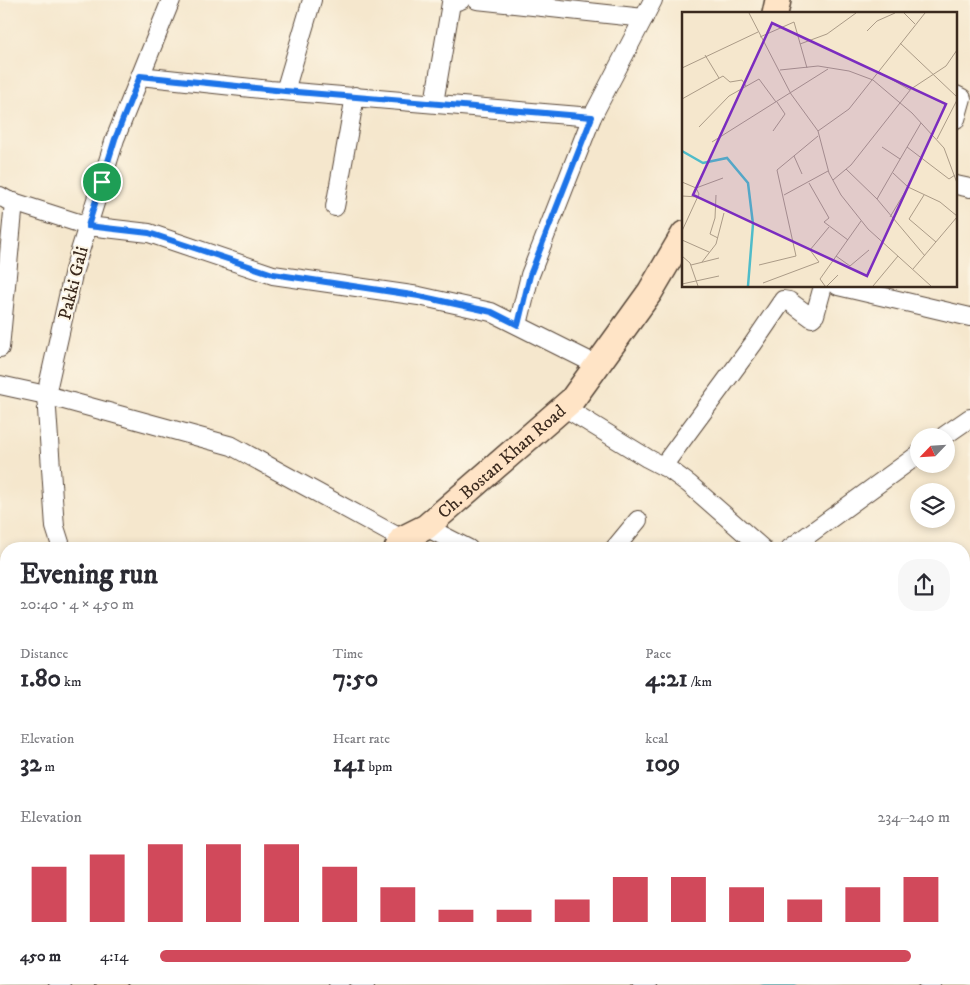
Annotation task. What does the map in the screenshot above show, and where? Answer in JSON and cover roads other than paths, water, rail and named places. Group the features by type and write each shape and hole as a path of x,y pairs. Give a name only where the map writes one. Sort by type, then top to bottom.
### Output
{"main road":[{"name":"Ch. Bostan Khan Road","path":"403,542 426,527 572,400 650,292 682,237"}],"street":[{"name":"Pakki Gali","path":"60,542 55,527 46,395 74,270 115,139 171,0"},
{"path":"285,91 312,0"},
{"path":"434,103 451,3 461,0"},
{"path":"477,0 644,18"},
{"path":"518,325 530,275 592,117 653,0"},
{"path":"140,76 285,91 592,117"},
{"path":"335,207 355,96"},
{"path":"958,96 962,98 958,112"},
{"path":"0,348 7,199 88,226 149,233 273,274 419,296 492,312 597,365"},
{"path":"663,466 783,300 789,301 812,318 815,315 822,288"},
{"path":"847,288 970,317"},
{"path":"0,385 46,395 232,446 397,542"},
{"path":"564,407 663,466 689,484 755,542"},
{"path":"955,428 970,418"},
{"path":"799,542 910,461"},
{"path":"620,542 638,520"},
{"path":"426,527 455,542"}]}
